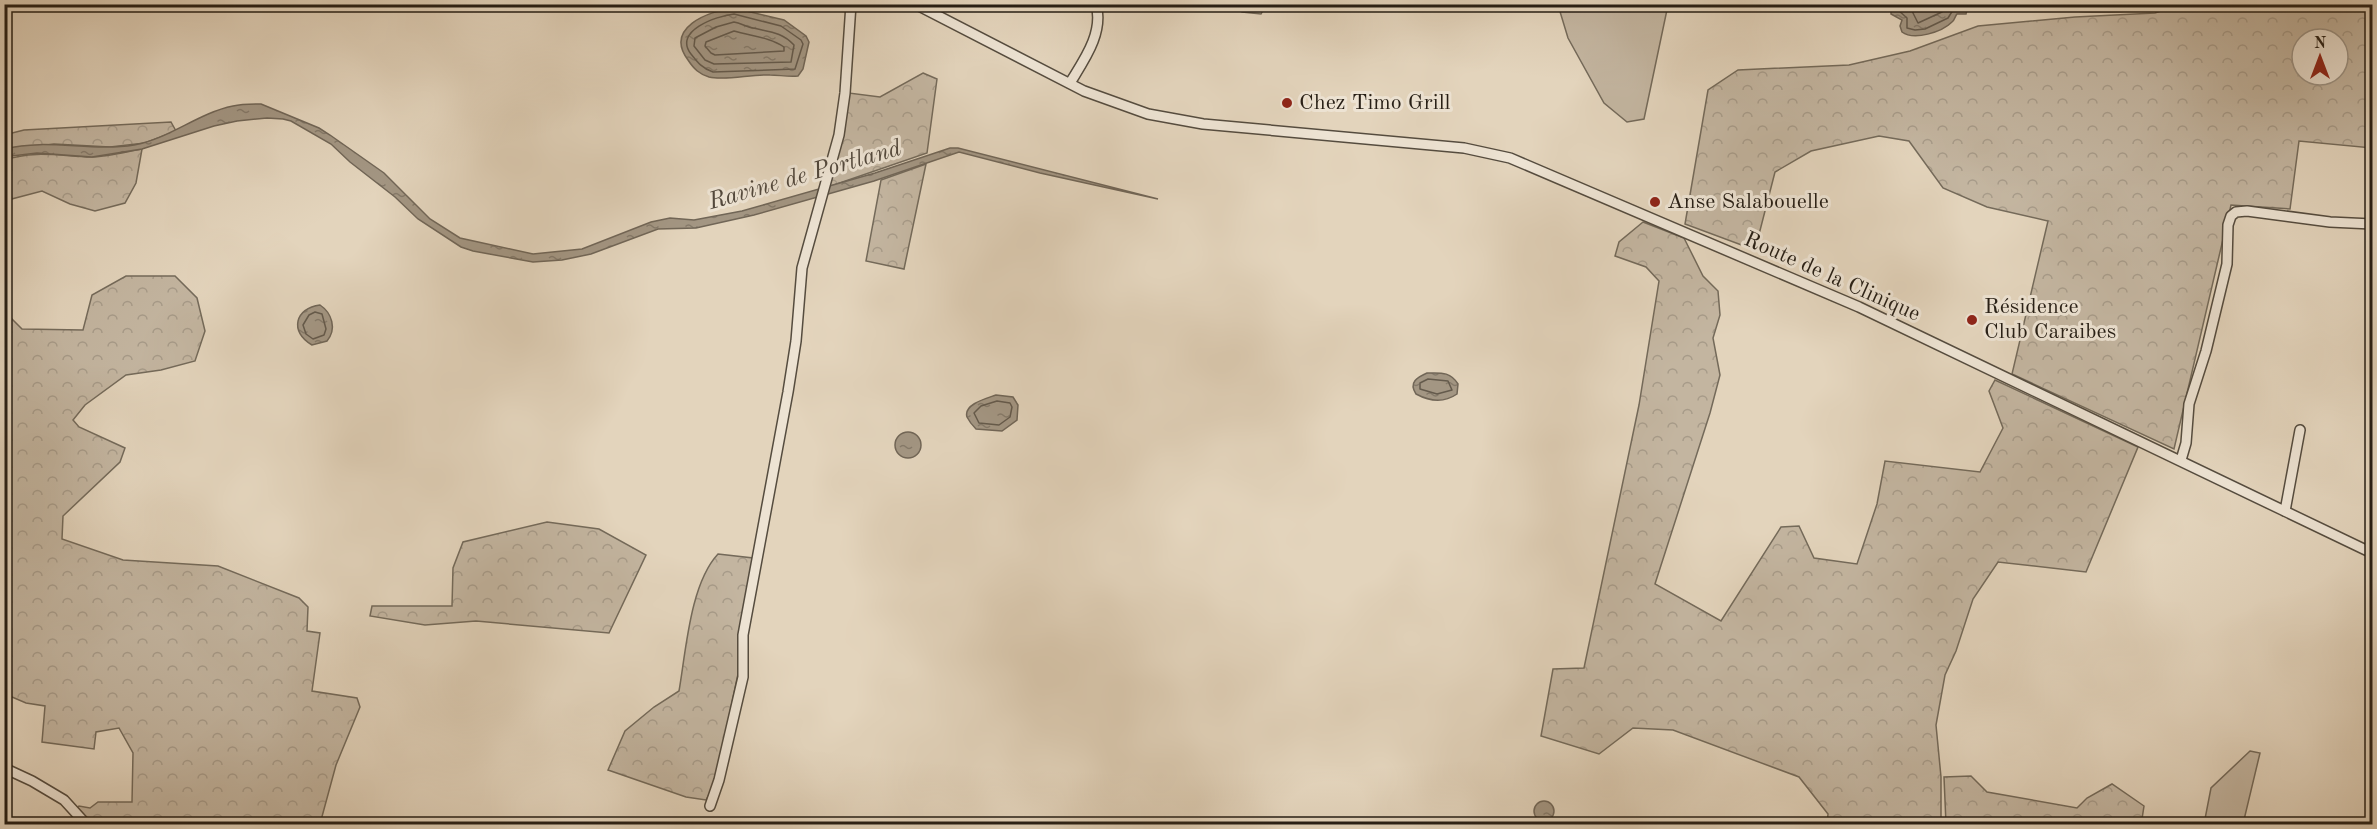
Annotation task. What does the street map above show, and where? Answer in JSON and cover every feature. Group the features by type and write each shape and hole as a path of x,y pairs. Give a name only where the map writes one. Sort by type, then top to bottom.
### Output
{"street":[{"path":"710,806 719,780 742,677 743,634 789,392 802,268 839,135 845,93 851,4"},
{"name":"Route de la Clinique","path":"915,4 1070,83 1117,104 1177,120 1409,141 1464,148 1510,158 1859,308 2372,552"},
{"path":"1070,83 1093,43 1097,25 1096,4"},
{"path":"2181,460 2186,443 2189,404 2206,351 2227,264 2228,225 2231,216 2236,212 2247,211 2330,222 2373,224"},
{"path":"2285,511 2300,430"},
{"path":"4,768 64,800 86,825"}],"green space":[{"path":"1229,5 1266,5 1261,14 1242,12"},
{"path":"1558,5 1668,5 1644,119 1627,122 1604,103 1568,38"},
{"path":"2179,5 2372,5 2372,148 2299,141 2290,209 2231,205 2174,449 2012,374 2048,221 1987,207 1943,188 1909,141 1879,136 1811,151 1775,172 1755,250 1685,224 1708,90 1738,70 1849,65 1910,51 1978,26 2075,17 2155,13"},
{"path":"923,73 937,79 927,153 828,187 844,134 849,93 880,97"},
{"path":"171,122 176,131 145,143 110,147 54,144 5,151 4,135 24,130"},
{"path":"142,149 136,183 125,203 95,211 70,204 42,191 8,200 5,203 5,160 37,154 96,157"},
{"path":"926,164 904,269 866,261 881,180"},
{"path":"1643,222 1684,238 1703,276 1718,291 1720,315 1713,338 1720,375 1655,584 1721,621 1781,527 1799,526 1814,558 1857,564 1877,504 1885,461 1980,472 2003,428 1989,391 1995,380 2138,447 2086,572 1998,562 1973,599 1956,651 1945,675 1936,725 1941,777 1941,824 1827,824 1828,814 1799,777 1673,730 1633,728 1599,754 1541,736 1553,669 1584,668 1639,405 1659,281 1646,267 1615,256 1619,242"},
{"path":"126,276 175,276 197,298 205,331 195,361 161,370 126,375 85,405 73,420 79,427 125,448 120,462 63,516 62,539 123,560 218,566 299,598 308,607 307,631 320,633 312,691 357,698 360,707 336,765 320,824 91,824 77,808 79,806 90,808 98,802 132,802 133,753 119,728 96,732 94,749 42,742 45,706 26,703 5,694 4,311 22,329 83,330 92,295"},
{"path":"547,522 599,529 646,555 609,633 476,621 425,625 370,616 372,606 452,606 453,568 463,542"},
{"path":"718,554 753,558 739,639 738,674 715,784 706,800 686,797 608,770 625,731 654,707 679,691 695,600 701,582"},
{"path":"2250,751 2260,753 2243,824 2204,824 2211,788"},
{"path":"1971,776 1987,792 2077,808 2087,798 2112,784 2144,806 2142,819 2161,824 1946,824 1944,777"}],"water":[{"path":"1968,4 1966,14 1957,14 1953,21 1942,29 1913,36 1902,32 1900,26 1902,20 1891,14 1891,9 1886,5"},
{"path":"2042,5 2161,5 2136,10 2102,12 2067,10"},
{"path":"734,8 784,20 806,36 809,42 803,69 798,76 763,75 715,78 705,76 695,69 682,49 681,39 685,30 702,17"},
{"path":"261,104 319,128 330,135 384,173 430,219 460,238 533,254 582,249 651,222 670,218 694,220 742,211 875,173 950,148 958,148 1158,199 1040,173 959,152 874,181 754,215 696,228 658,229 591,254 562,260 533,262 461,247 418,219 331,144 291,121 283,119 237,121 142,149 92,157 37,153 12,156 5,160 5,149 21,146 118,147 134,145 159,137 220,109"},
{"path":"320,305 328,312 332,322 332,331 327,341 312,345 300,334 298,321 305,311"},
{"path":"1427,373 1452,377 1458,384 1457,394 1447,399 1436,400 1416,394 1414,383 1417,378"},
{"path":"996,395 1013,397 1018,405 1017,420 1002,431 976,429 967,417 969,408 977,402"},
{"path":"908,432 917,436 921,445 917,454 908,458 899,454 895,445 899,436"},
{"path":"1544,801 1551,804 1554,811 1551,818 1544,821 1537,818 1534,811 1537,804"}],"place":[{"name":"Chez Timo Grill","path":"1287,103"},
{"name":"Anse Salabouelle","path":"1655,202"},
{"name":"Résidence Club Caraibes","path":"1972,320"}],"water label":[{"name":"Ravine de Portland","path":"805,176"}]}
